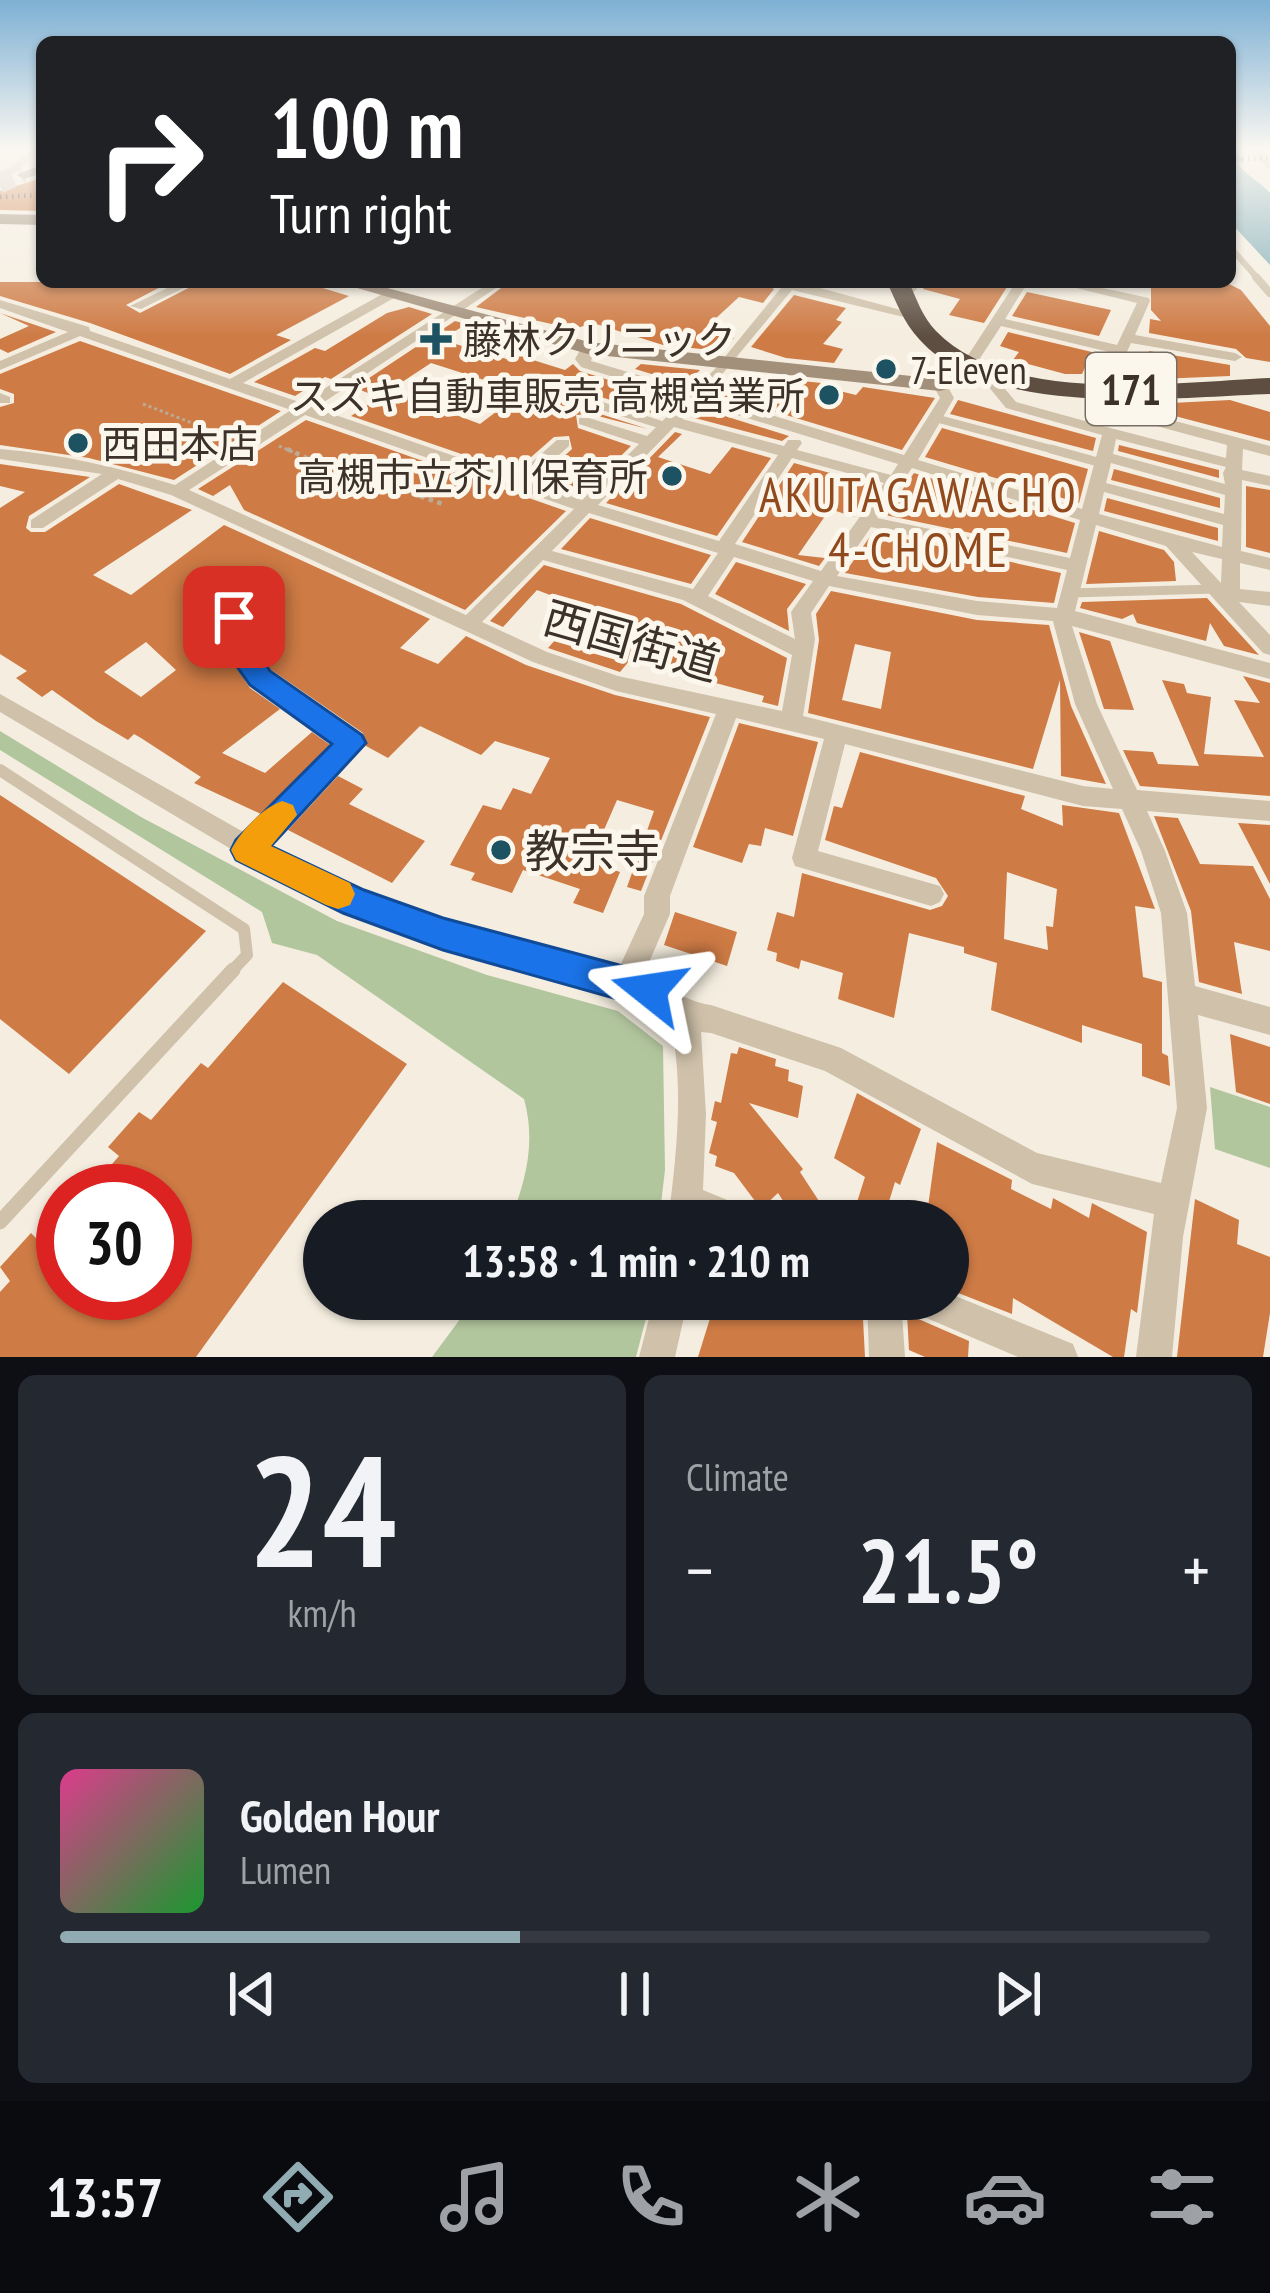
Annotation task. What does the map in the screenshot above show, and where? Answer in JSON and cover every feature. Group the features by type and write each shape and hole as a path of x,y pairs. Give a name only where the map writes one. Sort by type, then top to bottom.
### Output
{"highway":[{"name":"171","path":"909,294 937,344 983,370 1043,384 1103,389 1270,386"}],"street":[{"path":"0,219 36,218"},
{"path":"136,305 176,288"},
{"path":"366,288 588,348 940,386 983,370"},
{"path":"177,491 490,288"},
{"path":"468,625 696,398 781,288"},
{"path":"841,288 909,294"},
{"path":"983,370 997,321 1018,288"},
{"path":"1098,288 1144,301 1103,389"},
{"path":"235,382 390,295"},
{"path":"0,304 584,506 824,579 977,608 1066,604 1270,671"},
{"path":"997,321 1123,344 1235,357"},
{"path":"0,366 84,330"},
{"path":"588,348 582,359 586,364 1172,542 1270,564"},
{"path":"983,370 1011,405 1091,425 1231,476"},
{"path":"791,722 803,652 801,612 909,461 947,398 940,386"},
{"path":"1091,425 1099,406 1270,451"},
{"path":"584,421 649,442"},
{"path":"668,424 790,450 895,481"},
{"path":"697,598 804,430"},
{"path":"1111,433 1062,626 1086,704 1153,851 1174,913 1192,1108 1172,1202 1154,1357"},
{"path":"1222,593 1232,557 1235,442"},
{"path":"518,482 563,443"},
{"name":"西国街道","path":"0,454 47,457 118,471 177,491 468,625 616,683 1083,796 1270,811"},
{"path":"1106,460 1270,481"},
{"path":"37,524 118,471"},
{"path":"1099,486 1232,522"},
{"path":"866,521 1077,566"},
{"path":"1172,542 1270,648"},
{"path":"538,554 697,598 803,652"},
{"path":"1222,593 1270,599"},
{"path":"227,610 249,664 260,678 352,743 247,850"},
{"path":"0,702 247,850 355,902 514,957 649,990 682,1015 711,1019 831,1058 1032,1168 1172,1202"},
{"path":"626,983 657,914 657,896 729,709"},
{"path":"837,733 804,858 931,894"},
{"path":"1184,997 1270,1021"},
{"path":"682,1015 689,1052 686,1200"},
{"path":"969,1319 1060,1357"},
{"path":"657,1357 666,1320"},
{"path":"885,1320 887,1357"}],"lane":[{"path":"1236,255 1270,292"},
{"path":"558,392 668,424"},
{"path":"935,418 1106,460"},
{"path":"1066,604 1222,593"},
{"path":"0,770 244,929 249,944 247,956 0,1222"}],"path":[{"path":"143,404 302,453 376,490 392,487 443,504"}],"green space":[{"path":"0,731 141,817 337,921 487,975 618,1011 663,1046 661,1200 518,1200 528,1161 524,1099 317,955 272,943 262,912 0,750"},
{"path":"1210,1087 1270,1107 1270,1168 1215,1149"},
{"path":"459,1320 646,1320 636,1357 432,1357"}],"water":[{"path":"1236,210 1270,210 1270,265 1236,228"}],"building":[{"path":"0,282 36,282 36,288 159,288 126,305 140,313 188,288 323,288 349,296 276,335 291,340 230,374 0,296"},
{"path":"501,288 774,289 763,303 739,297 703,330 734,338 720,351 663,345 593,323 574,329 476,307"},
{"path":"1006,288 984,323 949,315 960,299 923,289"},
{"path":"1151,288 1236,288 1270,326 1270,362 1246,358 1236,349 1149,333 1150,319 1161,321 1151,310"},
{"path":"1027,292 1111,310 1099,336 1012,316"},
{"path":"794,295 846,308 836,320 842,322 823,344 843,349 834,363 786,358 751,347"},
{"path":"409,307 432,314 331,379 325,377 295,396 254,382 315,348 325,351 387,313"},
{"path":"0,313 56,332 8,353 0,349 0,339 29,326"},
{"path":"455,321 466,324 442,340 510,360 517,355 565,370 573,364 580,371 676,401 661,416 560,384 552,387 556,400 648,429 590,414 576,415 578,428 631,446 581,495 538,480 572,449 569,436 554,437 514,472 351,416 380,397 354,388","holes":["431,363 522,392 480,424 390,390"]},
{"path":"1008,332 1092,352 1082,374 1065,374 1013,360 1019,352 1000,346"},
{"path":"80,341 281,411 174,480 89,458 0,445 0,407 14,403 14,394 0,389 0,374"},
{"path":"1149,351 1230,365 1230,376 1136,380 1126,366 1128,360"},
{"path":"641,364 700,370 696,374 701,376 691,386 635,369"},
{"path":"767,377 821,383 819,386 856,395 863,387 935,398 902,450 713,393 722,382 754,391"},
{"path":"958,400 1096,438 1093,451 950,414"},
{"path":"1230,400 1270,412 1270,441 1133,405"},
{"path":"699,408 789,436 782,441 691,417"},
{"path":"306,420 566,511 465,610 244,510 230,485 213,496 198,489"},
{"path":"942,428 1088,469 1079,503 925,457"},
{"path":"675,432 682,434 658,457 710,474 732,447 771,458 717,536 606,503"},
{"path":"1119,445 1219,470 1219,478 1118,451"},
{"path":"794,463 877,486 854,517 830,509 798,555 825,558 819,566 742,542"},
{"path":"0,464 90,477 29,516 26,528 31,532 45,532 119,484 192,510 93,575 131,595 224,525 430,619 400,648 438,664 466,636 526,665 615,695 710,717 641,891 627,887 654,811 617,800 590,862 620,872 603,913 573,903 580,889 523,870 512,893 471,880 475,873 450,865 483,805 501,810 513,788 531,794 550,758 495,741 481,755 420,726 388,758 366,746 363,733 270,669 235,601 224,599 213,609 235,666 250,688 280,709 222,753 265,773 312,732 330,745 261,814 194,783 201,777 134,734 128,740 52,690 42,697 16,678 27,671 0,654 0,508 25,492 0,486","holes":["146,642 176,670 141,697 104,672"]},
{"path":"1114,469 1220,498 1220,508 1111,480"},
{"path":"914,473 1075,523 1067,553 885,515"},
{"path":"1246,486 1270,490 1270,553 1246,547"},
{"path":"1107,498 1218,528 1218,541 1104,511"},
{"path":"590,518 711,555 691,584 561,549"},
{"path":"1099,531 1164,550 1174,562 1176,581 1086,584"},
{"path":"873,532 1061,573 1054,603 978,597 845,573"},
{"path":"736,562 806,584 787,609 789,631 715,594"},
{"path":"544,565 681,604 787,658 778,706 762,702 764,696 630,660 620,672 548,648 584,608 537,590 503,627 490,621"},
{"path":"831,591 977,620 1049,625 1071,706 1106,784 1061,776 1060,680 1033,769 808,713 819,640 816,614","holes":["855,644 891,652 881,709 842,700"]},
{"path":"1207,598 1259,655 1224,646 1210,623 1206,641 1137,623 1133,614 1122,619 1080,608 1082,602"},
{"path":"1079,632 1110,641 1134,710 1104,709"},
{"path":"1243,676 1270,683 1270,796 1140,786 1123,750 1153,752 1158,764 1199,766 1162,680 1184,684 1187,693 1211,697 1204,754 1264,757 1234,700 1260,703"},
{"path":"739,723 818,742 793,836 765,828 761,846 749,844 742,863 693,847"},
{"path":"860,752 1025,796 1021,809 1063,826 1062,805 1119,813 1155,909 1135,906 1143,977 1162,982 1162,1053 1168,1056 1170,1086 1142,1076 1142,1044 1082,1025 1082,1043 991,1010 997,963 964,953 964,947 909,933 894,1018 838,999 843,973 801,960 799,969 776,961 777,953 767,950 777,912 794,917 802,873 930,910 942,906 948,896 936,878 825,840 834,806 842,808","holes":["1007,872 1057,889 1053,927 1046,926 1048,950 1004,939"]},
{"path":"338,776 363,789 349,804 425,841 392,883 288,830"},
{"path":"0,795 206,931 69,1074 0,1019"},
{"path":"1154,816 1178,818 1200,864 1253,866 1270,899 1270,951 1234,942 1242,994 1199,982 1191,911"},
{"path":"1238,823 1270,825 1270,884"},
{"path":"675,912 737,932 727,966 664,945"},
{"path":"283,982 407,1064 309,1200 303,1200 303,1208 196,1357 0,1357 0,1292 10,1281 0,1267 31,1233 36,1238 36,1320 192,1320 192,1164 112,1164 119,1156 108,1147 139,1112 151,1120 201,1063 208,1068"},
{"path":"1230,1034 1270,1047 1270,1104 1236,1092"},
{"path":"739,1047 776,1059 775,1066 789,1070 788,1081 803,1086 798,1118 749,1103 803,1169 800,1172 818,1200 782,1200 778,1193 771,1200 754,1200 734,1173 715,1166 717,1156 709,1153 717,1122 711,1120 715,1101 721,1103 731,1053 737,1054"},
{"path":"857,1093 921,1129 889,1200 858,1200 865,1177 834,1158"},
{"path":"937,1142 1012,1180 1011,1189 1051,1209 1053,1198 1089,1218 1092,1203 1147,1232 1137,1313 1131,1309 1124,1357 1113,1357 1013,1298 1012,1314 969,1297 969,1200 929,1200"},
{"path":"1195,1199 1239,1220 1237,1244 1270,1257 1270,1313 1263,1357 1177,1357"},
{"path":"709,1320 863,1320 865,1357 698,1357"},
{"path":"907,1320 921,1320 969,1341 968,1357 925,1357 909,1350"}],"slow traffic":[{"path":"282,815 247,850 338,894"}],"place":[{"name":"藤林クリニック","path":"436,339"},
{"name":"7-Eleven","path":"886,369"},
{"name":"スズキ自動車販売 高槻営業所","path":"829,395"},
{"name":"西田本店","path":"78,443"},
{"name":"高槻市立芥川保育所","path":"672,476"},
{"name":"教宗寺","path":"501,850"}],"district":[{"name":"AKUTAGAWACHO 4-CHOME","path":"919,522"}],"route":[{"path":"234,617 249,664 260,678 352,743 247,850 355,902 443,934 649,990"}]}
